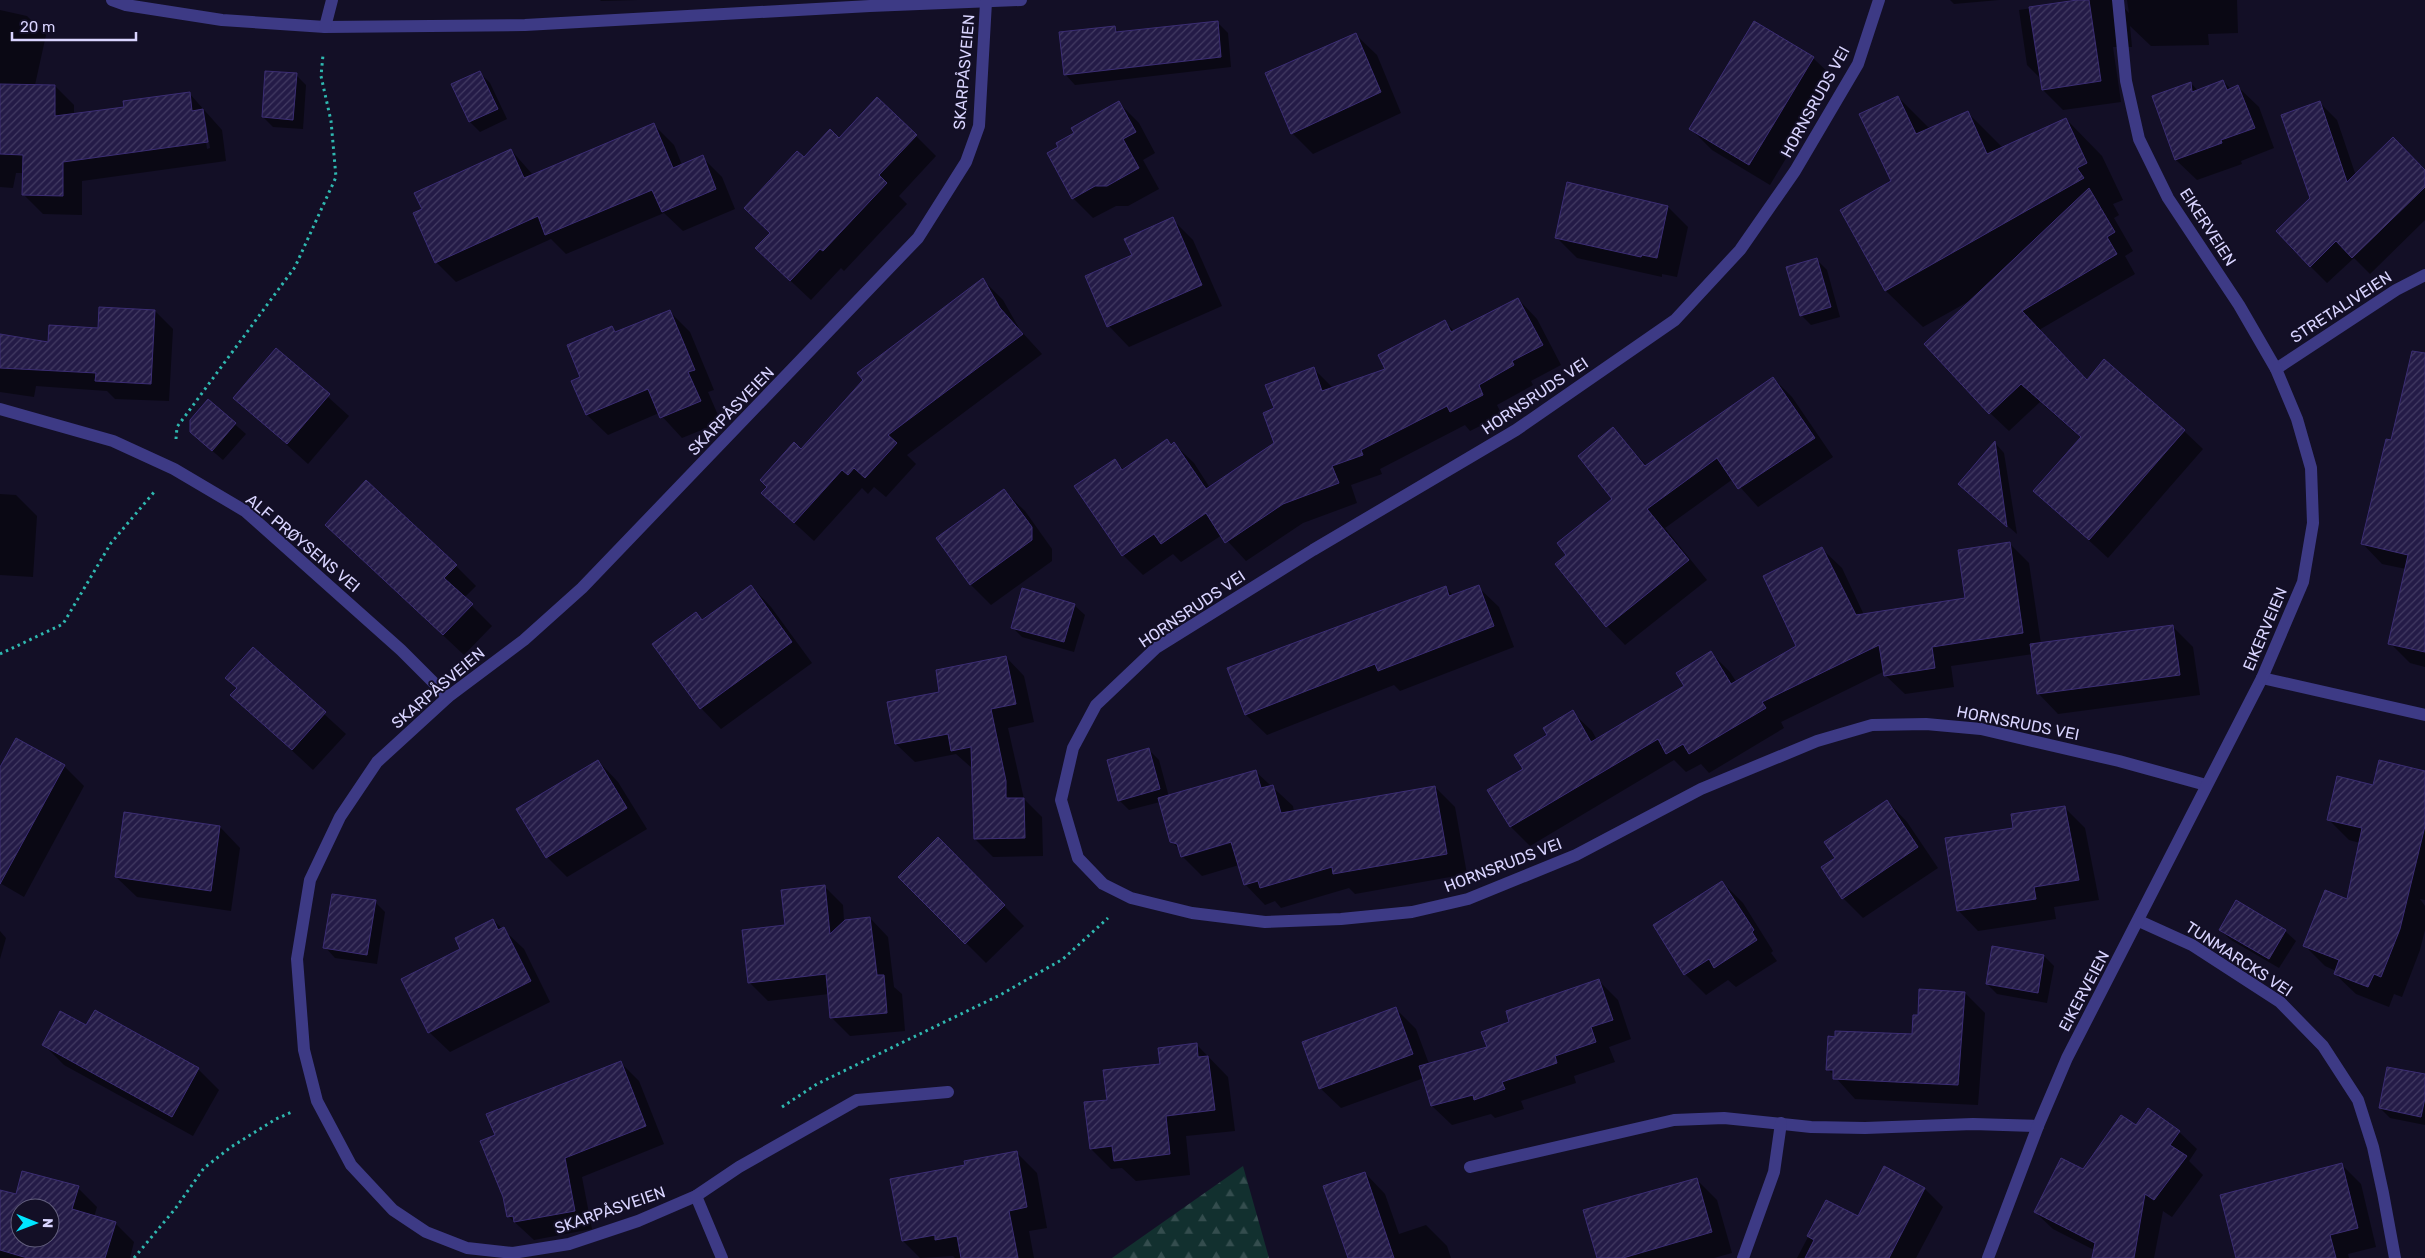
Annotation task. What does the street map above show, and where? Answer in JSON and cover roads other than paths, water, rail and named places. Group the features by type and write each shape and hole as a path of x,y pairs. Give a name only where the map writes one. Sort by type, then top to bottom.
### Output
{"street":[{"path":"112,0 126,5 222,20 325,27 525,25 870,6 1021,0"},
{"path":"325,27 332,0"},
{"name":"HORNSRUDS VEI","path":"1880,0 1858,64 1795,171 1740,250 1675,320 1516,430 1313,550 1156,648 1096,705 1073,748 1061,800 1078,858 1103,884 1130,898 1192,913 1265,922 1341,919 1422,910 1468,899 1576,855 1701,789 1817,740 1872,725 1926,724 1981,729 2119,761 2206,785"},
{"name":"EIKERVEIEN","path":"1988,1258 2038,1126 2067,1058 2139,921 2206,785 2262,678 2303,582 2313,523 2311,468 2297,419 2276,369 2239,305 2168,198 2139,139 2126,81 2118,0"},
{"name":"SKARPÅSVEIEN","path":"948,1092 857,1100 739,1167 696,1196 638,1221 569,1244 514,1253 467,1248 426,1232 393,1210 351,1165 317,1101 304,1050 297,959 310,880 340,817 377,762 448,698 524,640 582,588 918,238 966,162 979,126 986,2"},
{"name":"STRETALIVEIEN","path":"2276,369 2396,290 2425,276"},
{"name":"ALF PRØYSENS VEI","path":"0,409 113,442 174,469 245,511 401,650 448,698"},
{"path":"2262,678 2425,715"},
{"name":"TUNMARCKS VEI","path":"2139,921 2192,945 2280,1002 2323,1046 2358,1100 2377,1165 2395,1258"},
{"path":"1470,1167 1647,1124 1674,1120 1724,1118 1811,1127 1865,1128 1973,1124 2038,1126"},
{"path":"1744,1258 1774,1172 1781,1123"},
{"path":"696,1196 722,1258"}]}
